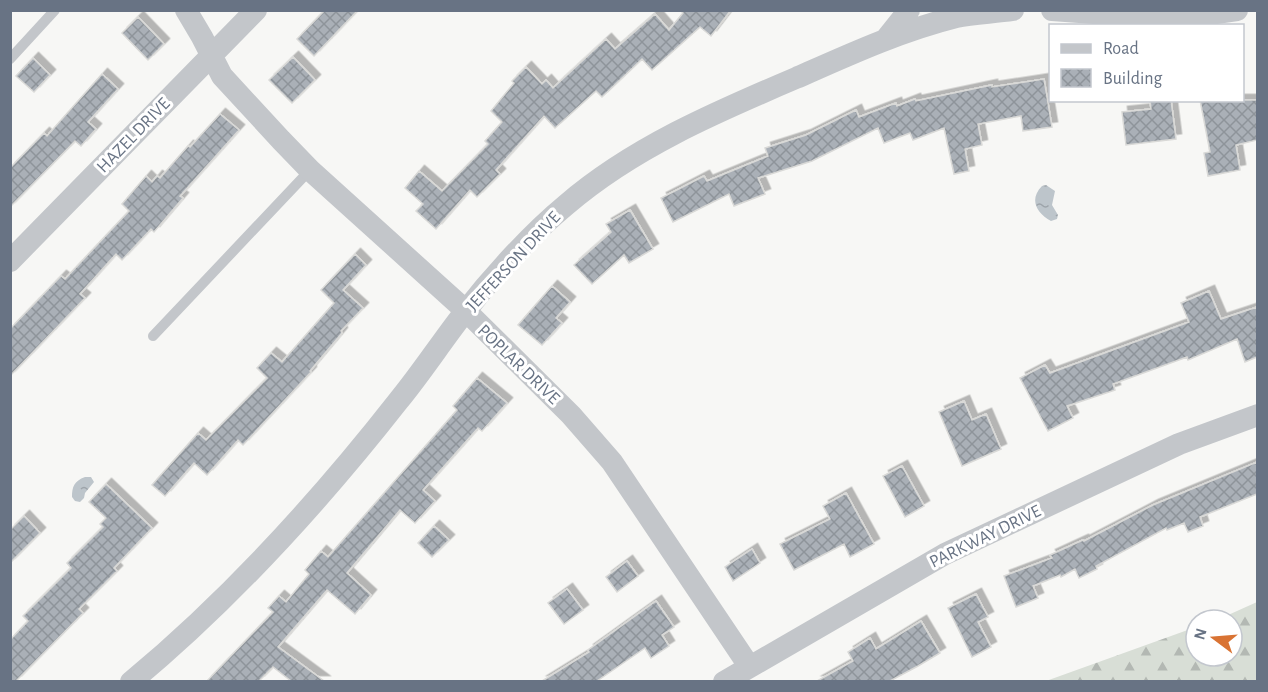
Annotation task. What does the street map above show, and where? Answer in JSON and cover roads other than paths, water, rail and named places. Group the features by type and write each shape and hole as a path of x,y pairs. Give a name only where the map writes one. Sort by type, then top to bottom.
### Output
{"street":[{"name":"POPLAR DRIVE","path":"186,10 222,76 281,140 310,170 465,310 571,415 612,462 749,666"},
{"name":"HAZEL DRIVE","path":"10,261 256,10"},
{"path":"885,40 909,10"},
{"name":"JEFFERSON DRIVE","path":"131,681 154,663 249,573 336,479 401,398 465,310 529,240 566,205 601,177 692,125 885,40 958,17 1013,10"},
{"path":"1052,10 1175,20 1237,10"},
{"name":"PARKWAY DRIVE","path":"724,681 945,554 1179,444 1257,415"}],"lane":[{"path":"10,59 55,10"},
{"path":"153,336 310,170"}],"water":[{"path":"1046,185 1055,191 1052,205 1058,215 1057,219 1051,221 1041,214 1035,201 1038,191"},
{"path":"91,477 94,482 80,502 75,501 72,497 73,487 78,480"}]}
